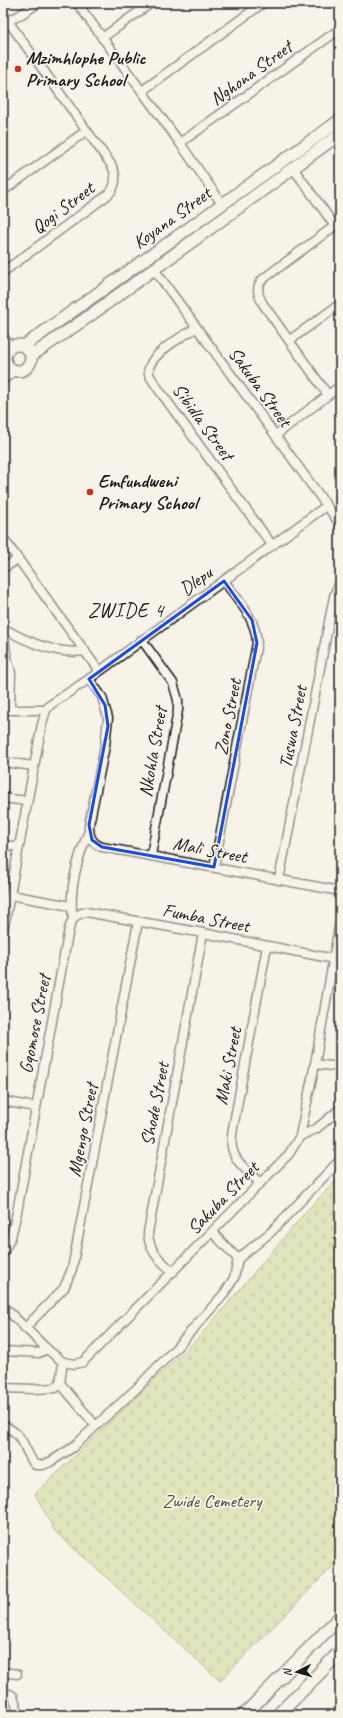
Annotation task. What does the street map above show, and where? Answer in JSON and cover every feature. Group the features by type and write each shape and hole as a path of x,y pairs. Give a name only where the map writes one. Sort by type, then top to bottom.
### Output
{"main road":[{"name":"Koyana Street","path":"24,346 340,120"},
{"name":"Koyana Street","path":"3,378 7,366 18,371 26,368 31,360 31,356 88,317 340,134"},
{"path":"7,366 5,354 11,346 19,344 24,346 30,352 31,356"},
{"path":"244,1715 340,1617"},
{"path":"278,1715 340,1652"}],"street":[{"path":"4,18 26,11 38,3"},
{"path":"77,3 180,143 222,204"},
{"path":"102,38 151,3"},
{"path":"142,91 263,3"},
{"name":"Qogi Street","path":"3,272 98,203 114,189 115,182 114,168 4,18"},
{"name":"Nghona Street","path":"180,143 340,29"},
{"path":"3,191 86,131"},
{"path":"293,168 337,224 263,279 259,285 258,292 263,304 328,395"},
{"name":"Sakuba Street","path":"154,269 340,524"},
{"path":"290,340 340,304"},
{"name":"Sibidla Street","path":"196,328 155,356 150,364 149,374 159,390 272,545"},
{"path":"3,337 11,346"},
{"path":"276,435 340,386"},
{"name":"Dlepu","path":"46,710 50,705 89,679 326,506"},
{"path":"3,538 99,671"},
{"path":"7,566 18,559"},
{"name":"Zono Street","path":"214,867 257,643 257,635 252,620 224,581"},
{"name":"Tuswa Street","path":"279,880 333,603 337,586 340,582"},
{"path":"3,628 15,635 49,648 71,652 85,651"},
{"path":"3,628 6,653 11,673 7,709 46,710 27,801 10,895 4,914 3,932"},
{"name":"Nkohla Street","path":"142,640 172,683 178,700 176,724 151,856"},
{"path":"73,918 70,906 80,852 89,828 107,733 108,718 102,697 89,679"},
{"path":"3,762 34,766"},
{"path":"3,798 27,801"},
{"name":"Mali Street","path":"89,828 92,840 102,847 340,891"},
{"path":"3,845 19,847"},
{"path":"3,878 12,880"},
{"path":"10,895 70,906"},
{"name":"Fumba Street","path":"73,918 80,913 86,912 334,959"},
{"name":"Gqomose Street","path":"3,1253 11,1237 16,1218 35,1107 68,934 73,918"},
{"name":"Sakuba Street","path":"63,1362 75,1364 83,1362 289,1154 300,1136 315,1064 340,921"},
{"name":"Mgengo Street","path":"25,1328 64,1288 72,1270 138,922"},
{"name":"Shode Street","path":"173,1272 155,1255 148,1242 148,1233 203,933"},
{"name":"Maki Street","path":"260,1183 236,1158 233,1152 232,1144 233,1128 267,946"},
{"path":"315,1064 340,1068"},
{"path":"3,1101 35,1107"},
{"path":"300,1136 316,1129 340,1109"},
{"path":"3,1425 20,1436 28,1456 35,1465 43,1465 72,1448 95,1425 136,1389 176,1348 224,1294 234,1278 238,1259 271,1232 340,1160"},
{"path":"212,1232 238,1259"},
{"path":"3,1388 56,1388 60,1383 63,1362 47,1350 5,1311"},
{"path":"3,1351 39,1353 47,1350"},
{"path":"60,1383 95,1425"},
{"path":"3,1672 17,1674"},
{"path":"3,1694 10,1694 13,1696 17,1708 14,1715"}],"highlighted area":[{"path":"224,581 252,620 257,643 214,867 102,847 92,840 89,825 108,726 105,705 89,679"}],"green space":[{"name":"Zwide Cemetery","path":"340,1177 340,1559 220,1681 54,1530 35,1494 201,1335 309,1208"}],"place":[{"name":"Mzimhlophe Public Primary School","path":"18,69"},
{"name":"Emfundweni Primary School","path":"90,492"}],"district":[{"name":"ZWIDE 4","path":"126,610"}]}
